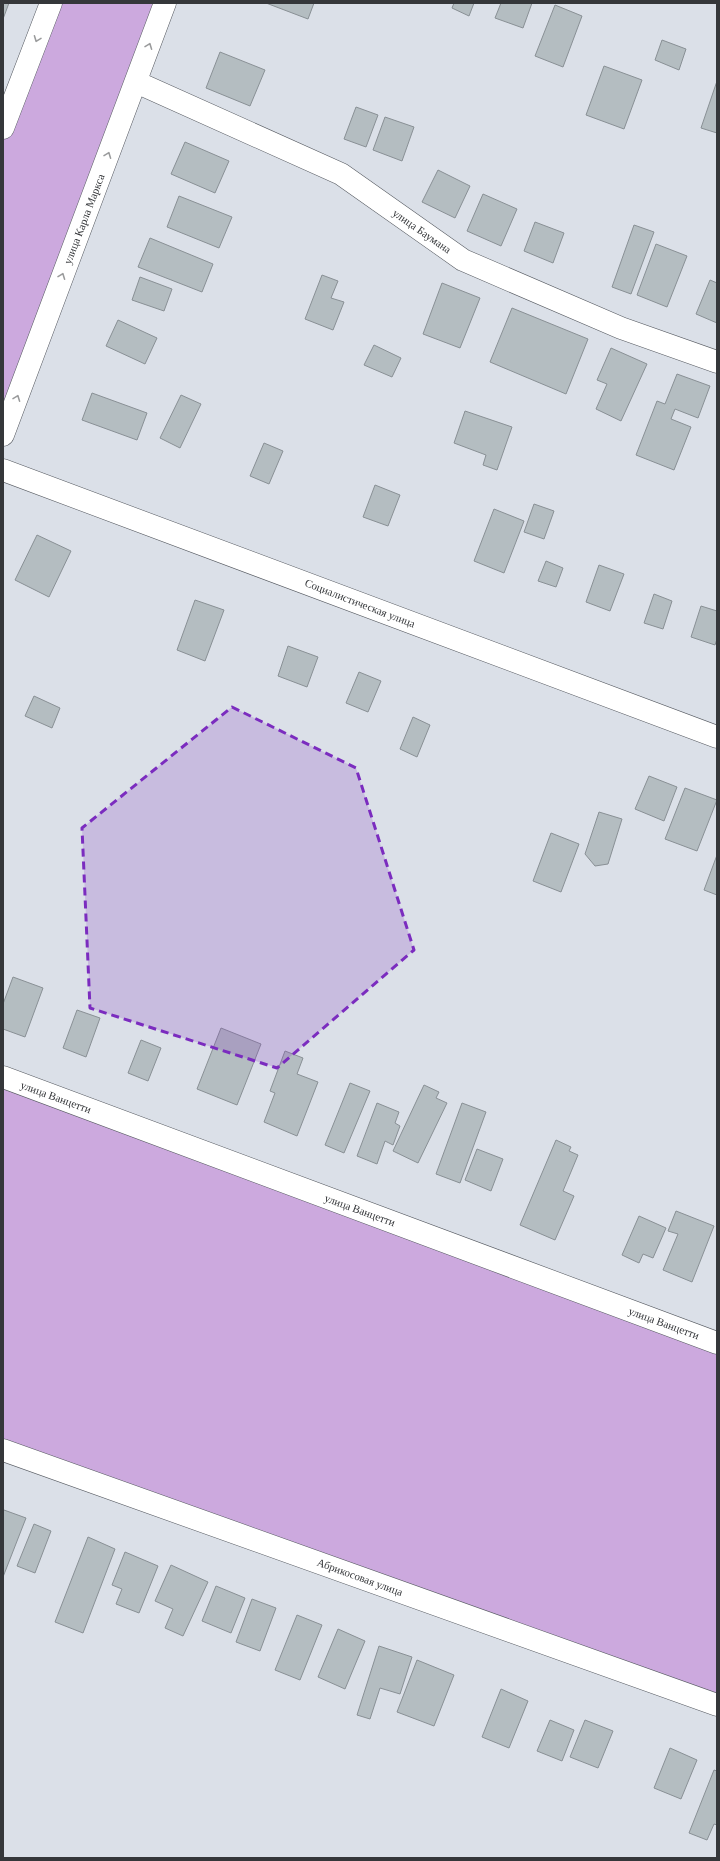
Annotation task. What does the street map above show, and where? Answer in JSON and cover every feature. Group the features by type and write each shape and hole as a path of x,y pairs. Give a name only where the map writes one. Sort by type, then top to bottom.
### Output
{"street":[{"path":"4,120 51,3"},
{"name":"улица Карла Маркса","path":"3,435 165,3"},
{"name":"улица Баумана","path":"136,82 341,174 463,260 621,328 717,362"},
{"name":"Социалистическая улица","path":"3,470 717,737"},
{"name":"улица Ванцетти","path":"3,1077 717,1343"},
{"name":"Абрикосовая улица","path":"3,1450 717,1705"}],"highlighted area":[{"path":"232,707 356,768 414,950 277,1068 90,1008 82,828"}],"shaded area":[{"path":"51,3 165,3 3,435 3,128"},
{"path":"3,1077 717,1343 717,1705 3,1450"}],"building":[{"path":"3,3 9,3 3,19"},
{"path":"266,3 314,3 308,19"},
{"path":"454,3 474,3 469,16 452,8"},
{"path":"501,3 532,3 523,28 495,18"},
{"path":"555,5 582,16 563,67 535,56"},
{"path":"662,40 686,49 679,70 655,60"},
{"path":"220,52 265,70 250,106 206,88"},
{"path":"604,66 642,80 624,129 586,115"},
{"path":"717,81 717,133 701,128"},
{"path":"356,107 378,115 366,147 344,139"},
{"path":"385,117 414,127 402,161 373,150"},
{"path":"185,142 229,161 215,193 171,174"},
{"path":"438,170 470,186 455,218 422,202"},
{"path":"483,194 517,209 501,246 467,231"},
{"path":"179,196 232,217 219,248 167,227"},
{"path":"535,222 564,233 553,263 524,251"},
{"path":"634,225 654,232 631,294 612,287"},
{"path":"150,238 213,264 202,292 138,267"},
{"path":"656,244 687,256 667,307 637,295"},
{"path":"322,275 338,281 331,298 344,302 333,330 305,319"},
{"path":"140,277 172,289 164,311 132,300"},
{"path":"710,280 717,283 717,323 696,314"},
{"path":"442,283 480,298 460,348 423,334"},
{"path":"512,308 588,339 566,394 490,362"},
{"path":"118,320 157,338 145,364 106,346"},
{"path":"374,345 401,358 392,377 364,365"},
{"path":"611,348 647,364 621,421 596,409 607,384 597,380"},
{"path":"677,374 710,386 698,418 675,409 671,419 691,427 674,470 636,455 657,401 665,404"},
{"path":"92,393 147,413 137,440 82,420"},
{"path":"181,395 201,404 180,448 160,438"},
{"path":"465,411 512,427 497,470 483,465 486,455 454,443"},
{"path":"264,443 283,451 269,484 250,476"},
{"path":"375,485 400,495 388,526 363,517"},
{"path":"534,504 554,511 544,539 524,532"},
{"path":"494,509 524,521 504,573 474,561"},
{"path":"37,535 71,551 49,597 15,580"},
{"path":"546,561 563,568 556,587 538,581"},
{"path":"599,565 624,574 610,611 586,602"},
{"path":"654,594 672,601 663,629 644,623"},
{"path":"195,600 224,610 205,661 177,650"},
{"path":"701,606 717,611 717,639 715,645 691,637"},
{"path":"288,646 318,657 307,687 278,676"},
{"path":"359,672 381,681 368,712 346,703"},
{"path":"34,696 60,708 52,728 25,716"},
{"path":"413,717 430,725 417,757 400,749"},
{"path":"649,776 677,787 664,821 635,809"},
{"path":"685,788 717,800 697,851 665,839"},
{"path":"599,812 622,819 608,864 595,866 585,854"},
{"path":"551,833 579,844 561,892 533,881"},
{"path":"717,855 717,895 704,890"},
{"path":"13,977 43,988 25,1037 3,1029 3,1004"},
{"path":"77,1010 100,1018 86,1057 63,1048"},
{"path":"221,1028 261,1044 237,1105 197,1089"},
{"path":"141,1040 161,1048 148,1081 128,1073"},
{"path":"285,1051 303,1058 297,1074 318,1082 297,1136 264,1122 275,1093 270,1091"},
{"path":"350,1083 370,1091 344,1153 325,1145"},
{"path":"424,1085 439,1092 436,1098 447,1103 418,1163 393,1151"},
{"path":"377,1103 399,1112 395,1123 400,1126 393,1145 385,1141 377,1164 357,1156"},
{"path":"462,1103 486,1112 460,1183 436,1174"},
{"path":"556,1140 571,1147 569,1151 578,1155 563,1191 574,1196 555,1240 520,1225"},
{"path":"477,1149 503,1159 491,1191 465,1180"},
{"path":"676,1211 714,1226 692,1282 663,1270 678,1234 668,1231"},
{"path":"639,1216 666,1228 653,1258 643,1254 639,1263 622,1255"},
{"path":"4,1510 26,1518 3,1577 3,1513"},
{"path":"34,1524 51,1531 35,1573 17,1566"},
{"path":"88,1537 115,1549 83,1633 55,1622"},
{"path":"125,1552 158,1566 139,1613 116,1604 122,1589 112,1585"},
{"path":"171,1565 208,1582 183,1636 165,1628 173,1609 155,1601"},
{"path":"216,1586 245,1598 231,1633 202,1621"},
{"path":"252,1599 276,1608 260,1651 236,1642"},
{"path":"297,1615 322,1625 300,1680 275,1670"},
{"path":"338,1629 365,1641 345,1689 318,1677"},
{"path":"379,1646 412,1657 400,1694 380,1688 370,1719 357,1715"},
{"path":"417,1660 454,1675 434,1726 397,1712"},
{"path":"501,1689 528,1701 509,1748 482,1737"},
{"path":"550,1720 574,1730 562,1761 537,1751"},
{"path":"585,1720 613,1731 598,1768 570,1757"},
{"path":"670,1748 697,1760 681,1799 654,1788"},
{"path":"714,1770 717,1771 717,1825 714,1824 707,1840 689,1833"}]}
